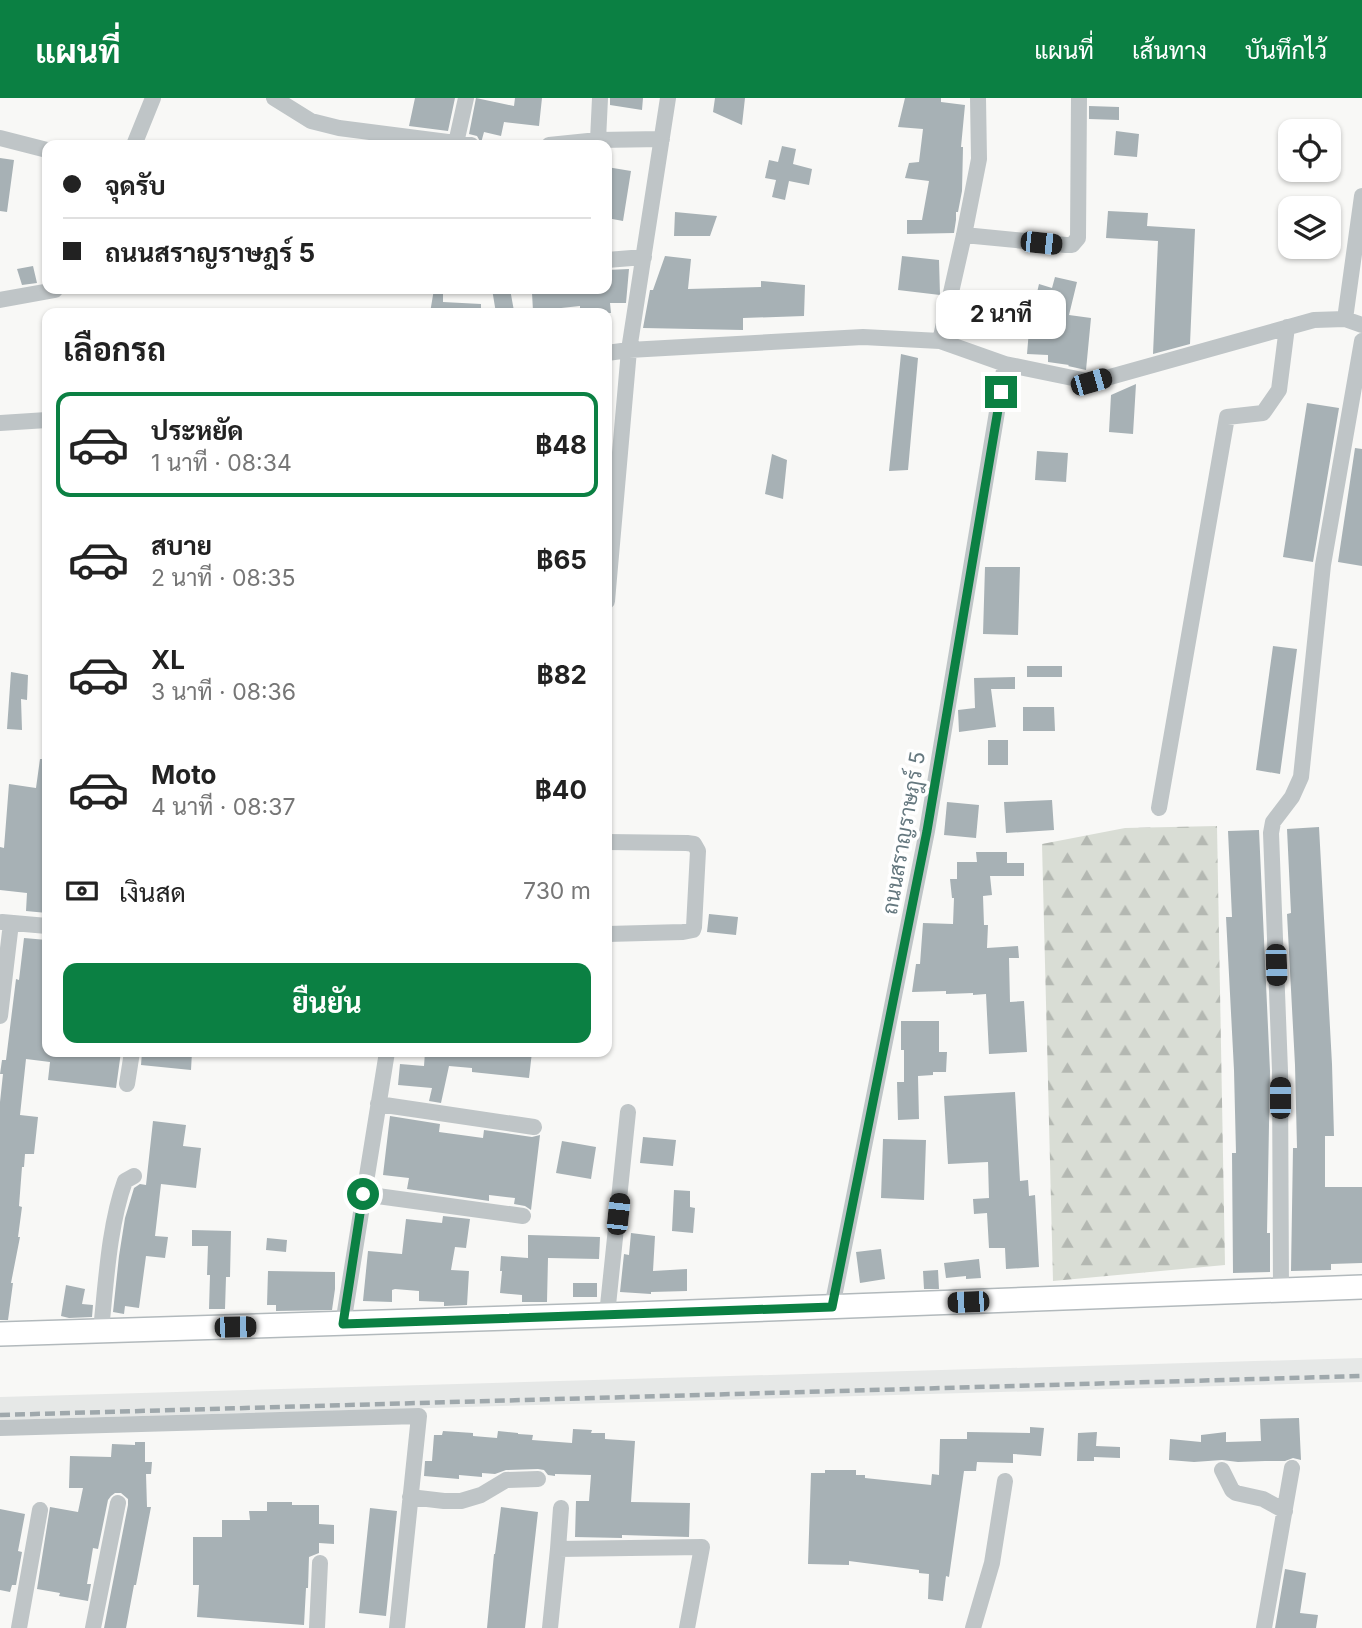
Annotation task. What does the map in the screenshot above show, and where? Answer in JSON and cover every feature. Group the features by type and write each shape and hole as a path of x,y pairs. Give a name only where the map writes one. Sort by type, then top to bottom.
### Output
{"street":[{"path":"136,140 153,98"},
{"path":"274,98 311,121 339,128 433,140"},
{"path":"464,140 466,98"},
{"path":"600,98 598,140 662,139"},
{"path":"612,544 629,350 668,98"},
{"path":"940,341 979,159 978,98"},
{"path":"964,235 1066,245 1072,245 1078,238 1079,98"},
{"path":"0,138 42,149"},
{"path":"1345,319 1362,196"},
{"path":"612,260 644,257"},
{"path":"0,300 42,292"},
{"path":"612,352 863,337 940,341 1005,364 1091,382 1314,320 1345,319 1362,325"},
{"path":"1159,808 1227,417 1263,413 1279,390 1287,327"},
{"path":"1281,1291 1280,1071 1270,833 1273,822 1292,797 1301,778 1323,565 1362,341"},
{"name":"ถนนสราญราษฎร์ 5","path":"832,1307 927,831 1005,364"},
{"path":"0,423 42,420"},
{"path":"612,842 687,843 696,847 698,863 693,930 612,934"},
{"path":"0,1016 5,922 42,926"},
{"path":"127,1084 131,1057"},
{"path":"343,1324 386,1057"},
{"path":"378,1104 534,1127"},
{"path":"607,1315 628,1112"},
{"path":"101,1330 117,1206 125,1181 134,1177"},
{"path":"363,1194 523,1216"},
{"path":"0,1334 1362,1287"},
{"path":"0,1429 419,1416 397,1628"},
{"path":"1264,1628 1292,1468"},
{"path":"1223,1470 1236,1493 1259,1497 1285,1511"},
{"path":"410,1497 461,1501 481,1495 506,1480 538,1479"},
{"path":"973,1628 992,1563 1005,1481"},
{"path":"93,1628 118,1503"},
{"path":"550,1628 561,1508"},
{"path":"19,1628 40,1510"},
{"path":"558,1549 702,1547 687,1628"},
{"path":"317,1628 320,1563"}],"shaded area":[{"path":"1362,1358 1362,1382 0,1420 0,1397"}],"green space":[{"path":"1217,826 1225,1265 1053,1281 1042,844 1125,828"}],"building":[{"path":"415,98 455,98 448,131 409,126"},
{"path":"476,98 514,106 515,98 542,98 539,126 504,122 501,136 484,132 482,140 479,140 477,136 469,134"},
{"path":"610,98 643,98 642,110 610,105"},
{"path":"715,98 745,98 742,125 713,112"},
{"path":"905,98 941,98 941,102 965,105 961,147 962,191 954,233 907,234 907,220 922,220 929,181 905,178 909,163 919,162 923,129 898,127"},
{"path":"1089,106 1119,107 1119,120 1089,119"},
{"path":"1116,131 1139,134 1137,157 1114,155"},
{"path":"782,146 796,149 793,164 812,169 809,185 789,181 785,200 772,197 776,180 765,178 769,160 778,162"},
{"path":"0,158 14,160 7,212 0,211"},
{"path":"612,168 631,171 623,221 612,219"},
{"path":"1108,211 1148,213 1147,226 1195,229 1190,344 1153,354 1158,241 1106,238"},
{"path":"675,212 717,216 710,236 674,236"},
{"path":"665,256 691,259 688,289 761,287 761,281 805,285 804,316 743,318 743,330 643,328 650,290 653,290"},
{"path":"902,256 939,260 940,295 898,290"},
{"path":"33,266 37,283 22,285 17,269"},
{"path":"629,269 626,303 610,303 610,308 533,308 532,294 612,294 612,270"},
{"path":"1055,277 1077,282 1069,315 1091,318 1086,370 1048,362 1048,355 1027,354 1030,318 1039,284 1052,288"},
{"path":"433,294 443,294 443,302 481,304 481,308 431,308"},
{"path":"493,294 511,294 513,308 495,308"},
{"path":"901,354 918,358 908,470 889,471"},
{"path":"1136,384 1133,434 1109,432 1111,395"},
{"path":"1307,403 1339,408 1313,562 1283,557"},
{"path":"1355,448 1362,449 1362,566 1338,562"},
{"path":"1037,451 1068,453 1066,482 1035,480"},
{"path":"772,454 787,460 783,499 765,494"},
{"path":"985,567 1020,567 1018,635 983,634"},
{"path":"1273,646 1297,649 1280,774 1256,770"},
{"path":"1027,666 1062,666 1062,677 1027,677"},
{"path":"11,672 28,675 27,700 21,699 22,730 7,729"},
{"path":"1015,677 1015,689 991,689 996,727 959,732 958,710 975,708 974,678"},
{"path":"1023,707 1054,707 1055,731 1023,731"},
{"path":"988,740 1008,740 1008,765 988,765"},
{"path":"42,759 42,913 26,911 27,893 0,890 0,847 4,848 9,784 36,788"},
{"path":"1052,800 1054,830 1006,833 1004,802"},
{"path":"947,802 979,805 976,838 944,835"},
{"path":"1319,827 1334,1136 1325,1136 1325,1187 1362,1187 1362,1263 1331,1264 1331,1270 1291,1271 1293,1148 1297,1148 1287,914 1291,913 1287,829"},
{"path":"1259,830 1270,1071 1267,1233 1270,1233 1270,1272 1233,1273 1232,1153 1236,1153 1226,917 1232,917 1228,831"},
{"path":"976,852 1007,852 1007,863 1024,863 1024,876 990,876 992,895 983,896 984,925 988,925 987,948 1018,946 1019,958 1009,958 1010,1002 1024,1001 1027,1052 989,1054 986,994 912,992 916,964 920,964 923,923 953,924 954,898 950,879 957,879 957,862 977,862"},
{"path":"709,914 738,917 736,935 707,932"},
{"path":"24,938 42,940 42,1057 120,1057 116,1088 48,1080 50,1062 26,1059 20,1115 38,1117 34,1154 25,1154 22,1167 20,1237 11,1283 8,1320 0,1320 0,1102 3,1074 0,1074 2,1060 6,1060 16,979 19,980"},
{"path":"901,1021 939,1021 939,1052 947,1052 946,1072 918,1076 919,1119 898,1120 897,1082 904,1082"},
{"path":"142,1057 192,1057 191,1070 141,1065"},
{"path":"425,1057 531,1057 529,1078 472,1072 472,1068 449,1066 441,1103 429,1101 432,1088 398,1085 400,1064 424,1066"},
{"path":"1015,1092 1020,1181 1028,1180 1029,1196 1035,1195 1039,1267 1006,1269 1005,1248 989,1248 987,1213 974,1214 973,1199 989,1198 988,1162 948,1164 944,1096"},
{"path":"390,1116 440,1124 439,1132 483,1138 484,1130 532,1137 540,1135 531,1210 514,1204 515,1198 489,1195 489,1201 407,1189 409,1178 383,1175"},
{"path":"153,1121 186,1125 183,1146 201,1148 196,1188 161,1184 155,1236 168,1237 165,1258 146,1256 139,1308 125,1306 124,1314 113,1312 119,1256 125,1218 134,1188 140,1184 146,1185"},
{"path":"643,1137 676,1140 673,1166 640,1163"},
{"path":"883,1139 926,1140 924,1200 881,1198"},
{"path":"562,1141 596,1147 591,1179 556,1173"},
{"path":"674,1190 690,1191 690,1207 695,1208 693,1233 672,1231"},
{"path":"443,1216 470,1219 466,1248 455,1247 451,1270 469,1271 467,1305 444,1306 444,1302 419,1301 419,1291 395,1289 392,1290 392,1302 363,1301 368,1251 402,1254 406,1219 442,1223"},
{"path":"192,1230 231,1231 230,1277 226,1277 225,1309 209,1309 208,1246 192,1246"},
{"path":"631,1233 655,1236 653,1271 687,1269 687,1291 651,1294 620,1292 624,1254 629,1255"},
{"path":"528,1235 600,1237 599,1259 548,1258 547,1302 522,1302 522,1295 500,1293 501,1256 528,1258"},
{"path":"267,1238 287,1240 286,1252 266,1250"},
{"path":"881,1249 885,1279 860,1283 856,1252"},
{"path":"979,1259 981,1278 946,1278 944,1263"},
{"path":"938,1270 939,1289 924,1289 923,1271"},
{"path":"268,1271 335,1272 332,1310 276,1311 276,1305 267,1305"},
{"path":"573,1283 597,1283 597,1297 573,1297"},
{"path":"66,1285 85,1289 82,1304 93,1305 92,1317 61,1316"},
{"path":"1299,1418 1301,1460 1169,1460 1170,1439 1201,1442 1201,1435 1226,1432 1226,1442 1261,1441 1260,1419"},
{"path":"1030,1427 1044,1428 1041,1456 1013,1454 1013,1463 977,1462 976,1471 964,1471 943,1601 928,1599 929,1574 919,1573 919,1570 849,1561 849,1565 808,1564 811,1473 856,1470 856,1475 865,1475 865,1478 931,1485 932,1474 939,1475 940,1439 967,1439 967,1432 1030,1433"},
{"path":"573,1429 605,1433 605,1439 635,1441 631,1502 690,1503 689,1537 575,1537 576,1501 589,1501 591,1475 555,1476 538,1469 482,1473 482,1477 459,1475 459,1479 424,1476 425,1461 432,1461 434,1435 442,1435 443,1431 497,1438 498,1431 533,1435 532,1440 572,1443"},
{"path":"1097,1432 1096,1446 1120,1447 1120,1458 1094,1457 1094,1461 1077,1461 1078,1433"},
{"path":"135,1442 145,1442 145,1462 152,1462 151,1474 146,1474 147,1507 151,1507 126,1628 104,1628 128,1499 121,1493 115,1493 108,1500 98,1549 93,1548 87,1584 91,1584 88,1601 37,1589 50,1507 78,1512 83,1488 69,1488 70,1456 111,1457 112,1444 135,1445"},
{"path":"267,1502 319,1505 319,1524 334,1525 334,1544 319,1543 319,1553 309,1557 304,1625 197,1617 199,1585 193,1585 193,1537 222,1537 222,1520 250,1520 249,1511 267,1511"},
{"path":"501,1507 538,1512 525,1628 487,1628"},
{"path":"370,1508 397,1511 386,1616 359,1613"},
{"path":"0,1509 25,1514 18,1551 22,1552 16,1585 12,1585 10,1592 0,1590"},
{"path":"1285,1569 1306,1573 1300,1613 1318,1615 1316,1628 1275,1628"}],"railway":[{"path":"0,1415 1362,1376"}],"route":[{"path":"363,1194 343,1324 832,1307 927,831 1001,392"}]}
